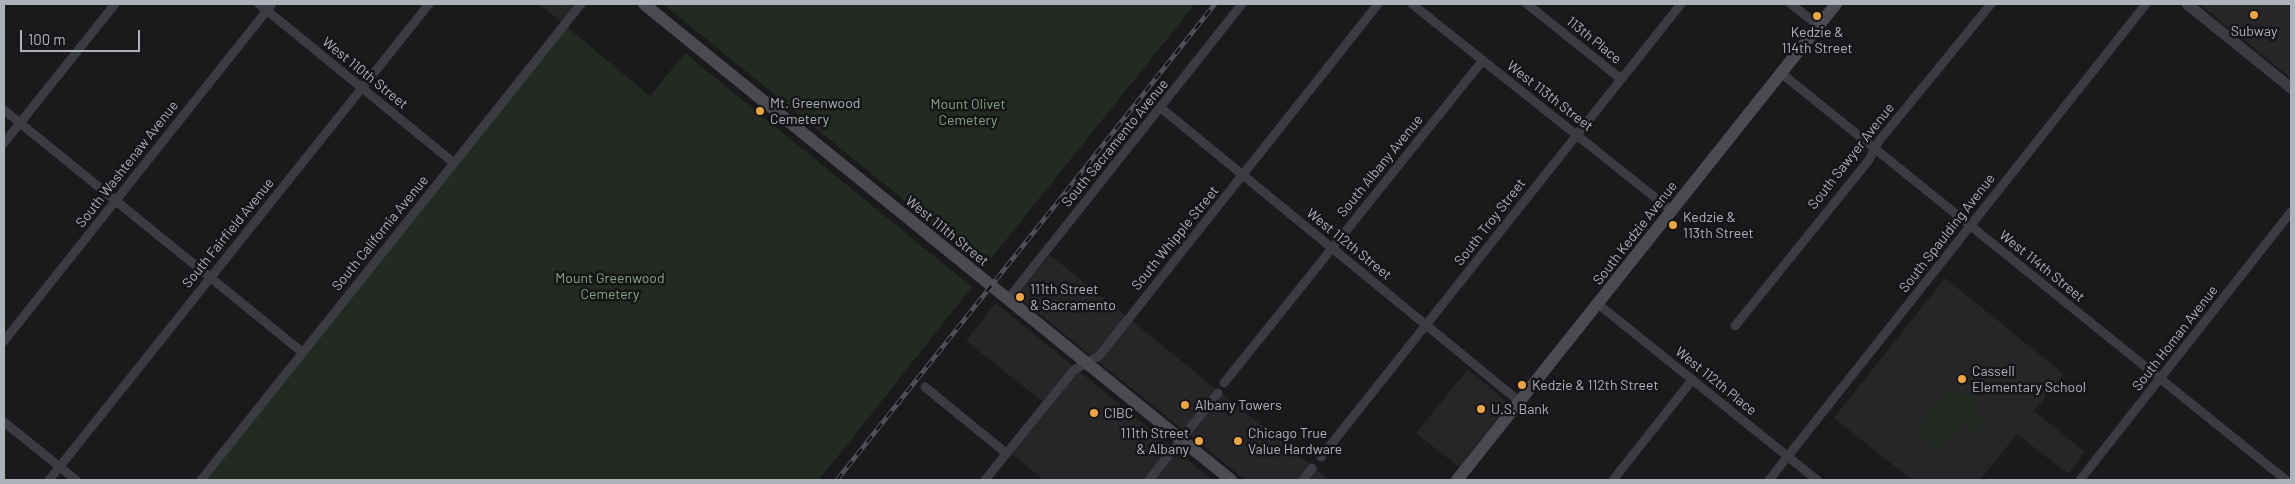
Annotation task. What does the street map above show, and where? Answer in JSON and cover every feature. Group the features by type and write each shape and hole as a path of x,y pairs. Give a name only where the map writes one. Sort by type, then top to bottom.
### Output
{"main road":[{"name":"West 111th Street","path":"644,4 1232,480"},
{"name":"South Kedzie Avenue","path":"1457,480 1836,4"}],"street":[{"path":"4,143 115,4"},
{"name":"West 110th Street","path":"259,4 269,7 362,88 454,163"},
{"name":"South Fairfield Avenue","path":"49,480 429,4"},
{"name":"South California Avenue","path":"201,480 581,4"},
{"name":"South Sacramento Avenue","path":"1008,299 1242,4"},
{"name":"South Whipple Street","path":"984,480 1074,370 1099,356 1378,4"},
{"name":"West 113th Street","path":"1412,4 1672,211"},
{"name":"113th Place","path":"1527,4 1621,79"},
{"name":"South Troy Street","path":"1321,458 1681,4"},
{"path":"1791,4 1818,26"},
{"name":"South Sawyer Avenue","path":"1735,326 1990,4"},
{"name":"South Spaulding Avenue","path":"1769,480 2146,4"},
{"path":"2187,4 2291,88"},
{"name":"South Washtenaw Avenue","path":"4,341 269,7"},
{"name":"South Albany Avenue","path":"1224,383 1483,60"},
{"name":"West 114th Street","path":"1781,74 2286,480"},
{"name":"West 112th Street","path":"1161,108 1520,402"},
{"path":"4,110 302,352"},
{"name":"South Homan Avenue","path":"2080,480 2291,212"},
{"name":"West 112th Place","path":"1598,304 1817,480"},
{"path":"1613,480 1692,380"},
{"path":"926,388 1006,453"},
{"path":"1149,480 1218,393"},
{"path":"4,422 76,480"},
{"path":"1303,480 1312,468"}],"shaded area":[{"path":"539,4 585,4 566,26"},
{"path":"2199,4 2291,4 2291,78"},
{"path":"1050,255 1329,480 1245,480 1016,295"},
{"name":"Cassell Elementary School","path":"1945,278 2064,374 2034,411 2085,452 2068,474 2017,434 1980,480 1912,480 1834,418"},
{"path":"996,303 1212,480 1044,480 1009,452 1046,404 966,341"},
{"path":"1468,369 1509,404 1459,467 1416,433"}],"green space":[{"name":"Mount Olivet Cemetery","path":"663,4 1195,4 985,266"},
{"name":"Mount Greenwood Cemetery","path":"566,26 650,96 685,53 972,287 819,480 206,480"},
{"path":"1947,393 1983,397 1974,409 1987,420 1975,435 1962,425 1941,452 1916,430"}],"railway":[{"path":"837,480 1215,4"}],"place":[{"name":"Subway","path":"2254,15"},
{"name":"Kedzie & 114th Street","path":"1817,16"},
{"name":"Mt. Greenwood Cemetery","path":"760,111"},
{"name":"Kedzie & 113th Street","path":"1673,225"},
{"name":"111th Street & Sacramento","path":"1020,297"},
{"name":"Cassell Elementary School","path":"1962,379"},
{"name":"Kedzie & 112th Street","path":"1522,385"},
{"name":"Albany Towers","path":"1185,405"},
{"name":"U.S. Bank","path":"1481,409"},
{"name":"CIBC","path":"1094,413"},
{"name":"111th Street & Albany","path":"1199,441"},
{"name":"Chicago True Value Hardware","path":"1238,441"}]}
